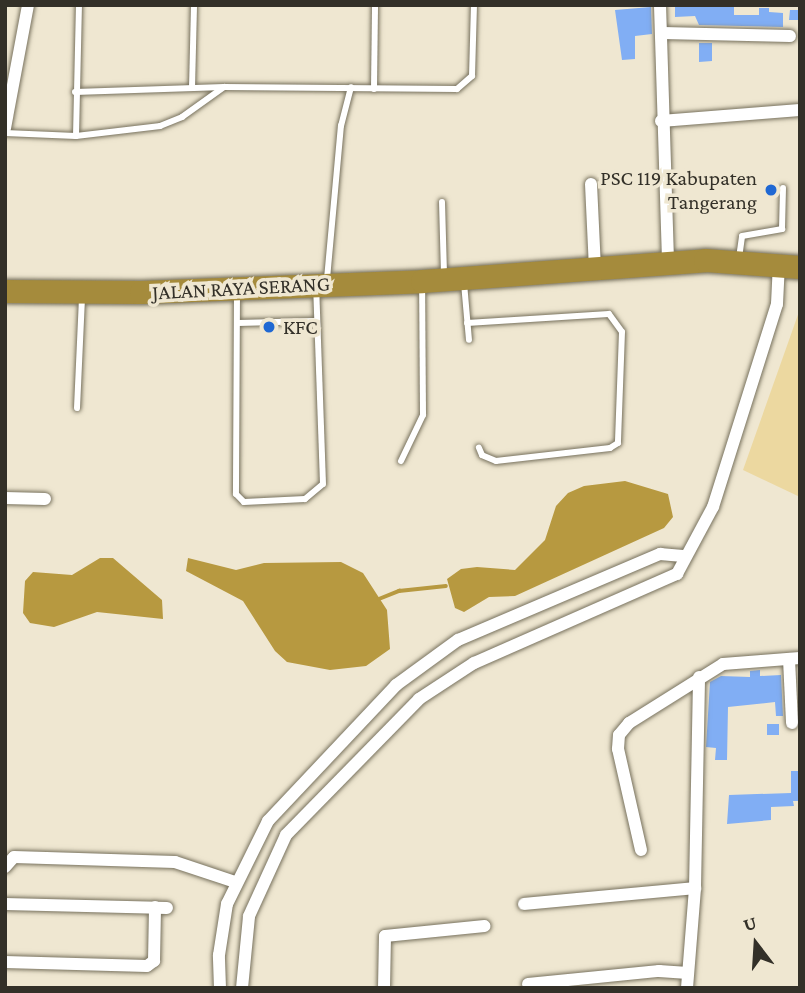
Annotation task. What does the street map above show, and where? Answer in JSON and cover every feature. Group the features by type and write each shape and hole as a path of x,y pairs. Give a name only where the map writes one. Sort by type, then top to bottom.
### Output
{"highway":[{"name":"JALAN RAYA SERANG","path":"5,291 237,289 452,279 668,262 739,260 785,268 800,279"},
{"name":"JALAN RAYA SERANG","path":"452,279 513,285 785,268"},
{"path":"5,282 81,292"}],"street":[{"path":"5,131 28,5"},
{"path":"660,5 663,33 661,121 668,262"},
{"path":"663,33 790,36"},
{"path":"661,121 800,110"},
{"path":"591,184 595,268"},
{"path":"243,988 249,916 286,835 430,691 474,663 672,579 713,507 777,304 785,268"},
{"path":"5,498 45,499"},
{"path":"220,988 219,955 227,904 235,882 268,821 352,729 434,653 660,554 683,556"},
{"path":"641,850 618,749 619,735 629,723 699,677 738,662 794,658 792,723"},
{"path":"687,988 695,888 699,677"},
{"path":"268,821 286,835"},
{"path":"5,867 14,857 175,862 235,882"},
{"path":"524,904 695,888"},
{"path":"5,904 161,907 154,961 148,966 5,962"},
{"path":"384,988 385,936 485,926"},
{"path":"528,984 659,971 688,973"}],"lane":[{"path":"76,136 79,5"},
{"path":"192,88 194,5"},
{"path":"374,89 375,5"},
{"path":"75,92 224,86 374,89 466,85 472,76 474,5"},
{"path":"5,131 76,136 160,126 182,117 224,86"},
{"path":"237,289 233,485 244,502 305,499 323,484 315,321 341,126 351,87"},
{"path":"739,260 741,236 782,229 783,188"},
{"path":"442,202 452,279 467,323 469,340"},
{"path":"401,461 423,415 452,279"},
{"path":"77,408 81,292"},
{"path":"467,323 609,314 622,332 618,443 610,448 496,461 482,455 479,448"},
{"path":"237,323 315,321"}],"shaded area":[{"path":"800,309 800,497 743,470"},
{"path":"625,481 668,494 673,517 664,528 515,596 489,597 464,612 455,608 447,579 461,569 477,567 515,570 545,540 556,506 568,493 584,486"},
{"path":"100,558 113,558 162,600 163,619 97,612 54,627 30,623 23,613 25,581 33,572 72,575"},
{"path":"188,558 236,570 264,563 341,562 363,573 387,610 390,649 366,666 330,670 287,662 275,651 243,601 186,571"}],"building":[{"path":"675,5 734,7 734,15 759,15 759,8 769,8 769,12 783,13 783,27 699,25 695,16 675,17"},
{"path":"651,7 652,34 635,36 635,59 622,60 615,10"},
{"path":"790,10 800,10 800,20 789,20"},
{"path":"699,43 712,43 712,61 699,62"},
{"path":"760,670 760,676 781,675 783,716 776,716 775,702 728,707 727,760 715,760 716,748 706,747 710,682 721,676 750,677 750,671"},
{"path":"767,724 779,724 779,735 767,735"},
{"path":"791,771 800,771 800,801 793,801 794,806 771,807 771,820 727,824 729,795 791,793"}],"waterway":[{"path":"379,599 399,591 446,586"}],"place":[{"name":"PSC 119 Kabupaten Tangerang","path":"771,190"},
{"name":"KFC","path":"269,327"}]}
